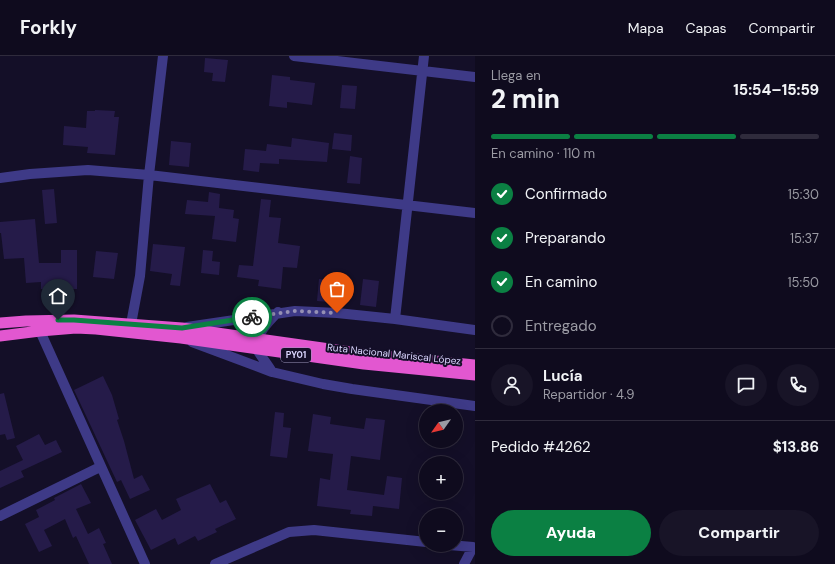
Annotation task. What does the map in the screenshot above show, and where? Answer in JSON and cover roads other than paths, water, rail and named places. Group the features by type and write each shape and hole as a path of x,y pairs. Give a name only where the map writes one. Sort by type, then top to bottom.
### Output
{"highway":[{"name":"Ruta Nacional Mariscal López","path":"0,323 74,320 131,324 364,364 475,375"},
{"name":"Ruta Nacional Mariscal López","path":"0,336 40,331 96,329 181,333"},
{"name":"Ruta Nacional Mariscal López","path":"258,345 475,365"}],"street":[{"path":"131,324 140,276 149,175 163,56"},
{"path":"294,56 475,77"},
{"path":"395,319 424,56"},
{"path":"0,178 30,174 88,170 149,175 475,213"},
{"path":"181,333 278,312 295,311 337,313 395,319 475,330"},
{"path":"272,372 258,345 269,322 278,312"},
{"path":"40,331 145,564"},
{"path":"181,333 272,372 352,389 475,406"},
{"path":"0,516 100,467"},
{"path":"215,564 289,532 314,530 419,541"},
{"path":"463,546 474,547 464,564"}]}
